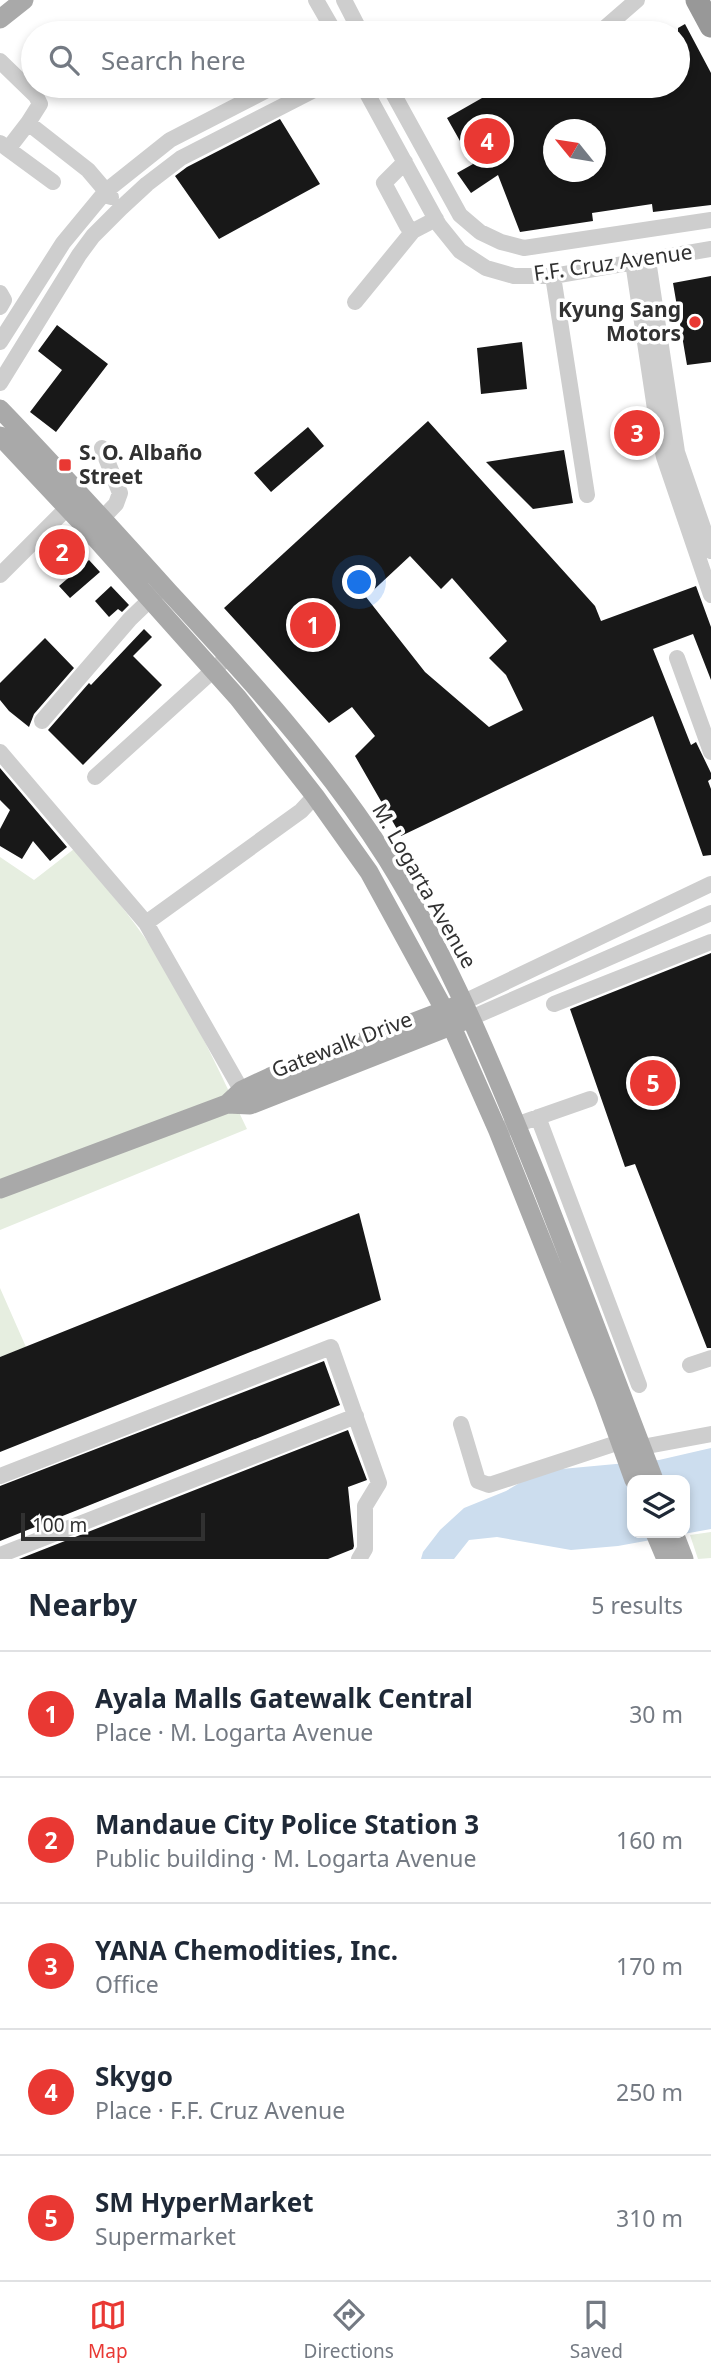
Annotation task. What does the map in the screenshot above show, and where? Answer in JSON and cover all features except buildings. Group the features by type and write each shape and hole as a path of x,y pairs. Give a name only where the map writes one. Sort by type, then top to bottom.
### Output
{"highway":[{"path":"697,0 711,26"}],"main road":[{"name":"M. Logarta Avenue","path":"0,409 8,441 67,508 95,525"},
{"name":"M. Logarta Avenue","path":"8,441 95,525 157,593 229,656 289,725 344,795 389,863 467,1010 620,1443 649,1475"},
{"name":"M. Logarta Avenue","path":"157,593 213,671 262,727 349,841 389,909 507,1128 637,1462"},
{"path":"349,841 368,830"},
{"name":"Gatewalk Drive","path":"0,1189 246,1097 270,1077 449,1019 467,1010"}],"street":[{"path":"316,0 328,21"},
{"path":"344,0 355,21"},
{"path":"613,21 637,0"},
{"path":"0,61 21,81"},
{"path":"37,98 40,104 28,123 4,146 53,182"},
{"path":"0,342 63,243 106,191 170,140 252,98"},
{"path":"0,383 79,255 93,236 121,208 147,184 181,159 299,98"},
{"name":"F.F. Cruz Avenue","path":"370,98 436,219 460,251 486,268 514,276 553,276 711,249"},
{"name":"F.F. Cruz Avenue","path":"396,98 460,215 480,232 501,242 524,248 711,220"},
{"path":"28,123 88,170 121,208"},
{"path":"405,162 384,183 407,226 413,231"},
{"path":"355,302 413,231 436,219"},
{"path":"641,261 658,429 711,551"},
{"path":"553,276 587,495"},
{"path":"0,293 4,300 0,307"},
{"path":"95,525 116,504 120,493 102,448"},
{"path":"671,455 711,595"},
{"path":"0,575 67,508"},
{"path":"42,721 130,619 157,593"},
{"path":"95,777 229,656"},
{"path":"677,658 710,743"},
{"path":"0,752 146,923 246,1097"},
{"path":"146,923 301,811 315,796"},
{"path":"467,1010 711,884"},
{"path":"467,1010 622,953 709,917"},
{"path":"612,933 622,953"},
{"path":"554,1004 711,942"},
{"path":"507,1128 590,1099"},
{"path":"538,1117 639,1385"},
{"path":"0,1476 331,1347 379,1483 365,1506 366,1549 359,1559"},
{"path":"690,1365 711,1358"},
{"path":"0,1555 356,1416"},
{"path":"461,1424 478,1481 489,1485 620,1443"},
{"path":"637,1462 711,1434"}],"shaded area":[{"path":"74,849 135,925 167,972 203,1038 247,1129 0,1230 0,857 34,880"},
{"path":"0,1288 26,1347 0,1357"},
{"path":"711,1532 711,1558 698,1559 690,1535"}],"water":[{"path":"711,1448 711,1529 690,1533 690,1475 627,1475 627,1538 662,1538 618,1546 571,1550 497,1537 469,1540 454,1559 421,1559 423,1552 440,1530 464,1508 506,1491 540,1471 659,1460"}],"place":[{"name":"Skygo","path":"487,141"},
{"name":"Kyung Sang Motors","path":"695,322"},
{"name":"YANA Chemodities, Inc.","path":"637,433"},
{"name":"S. O. Albaño Street","path":"65,465"},
{"name":"Mandaue City Police Station 3","path":"62,552"},
{"name":"Ayala Malls Gatewalk Central","path":"313,625"},
{"name":"SM HyperMarket","path":"653,1083"}]}
